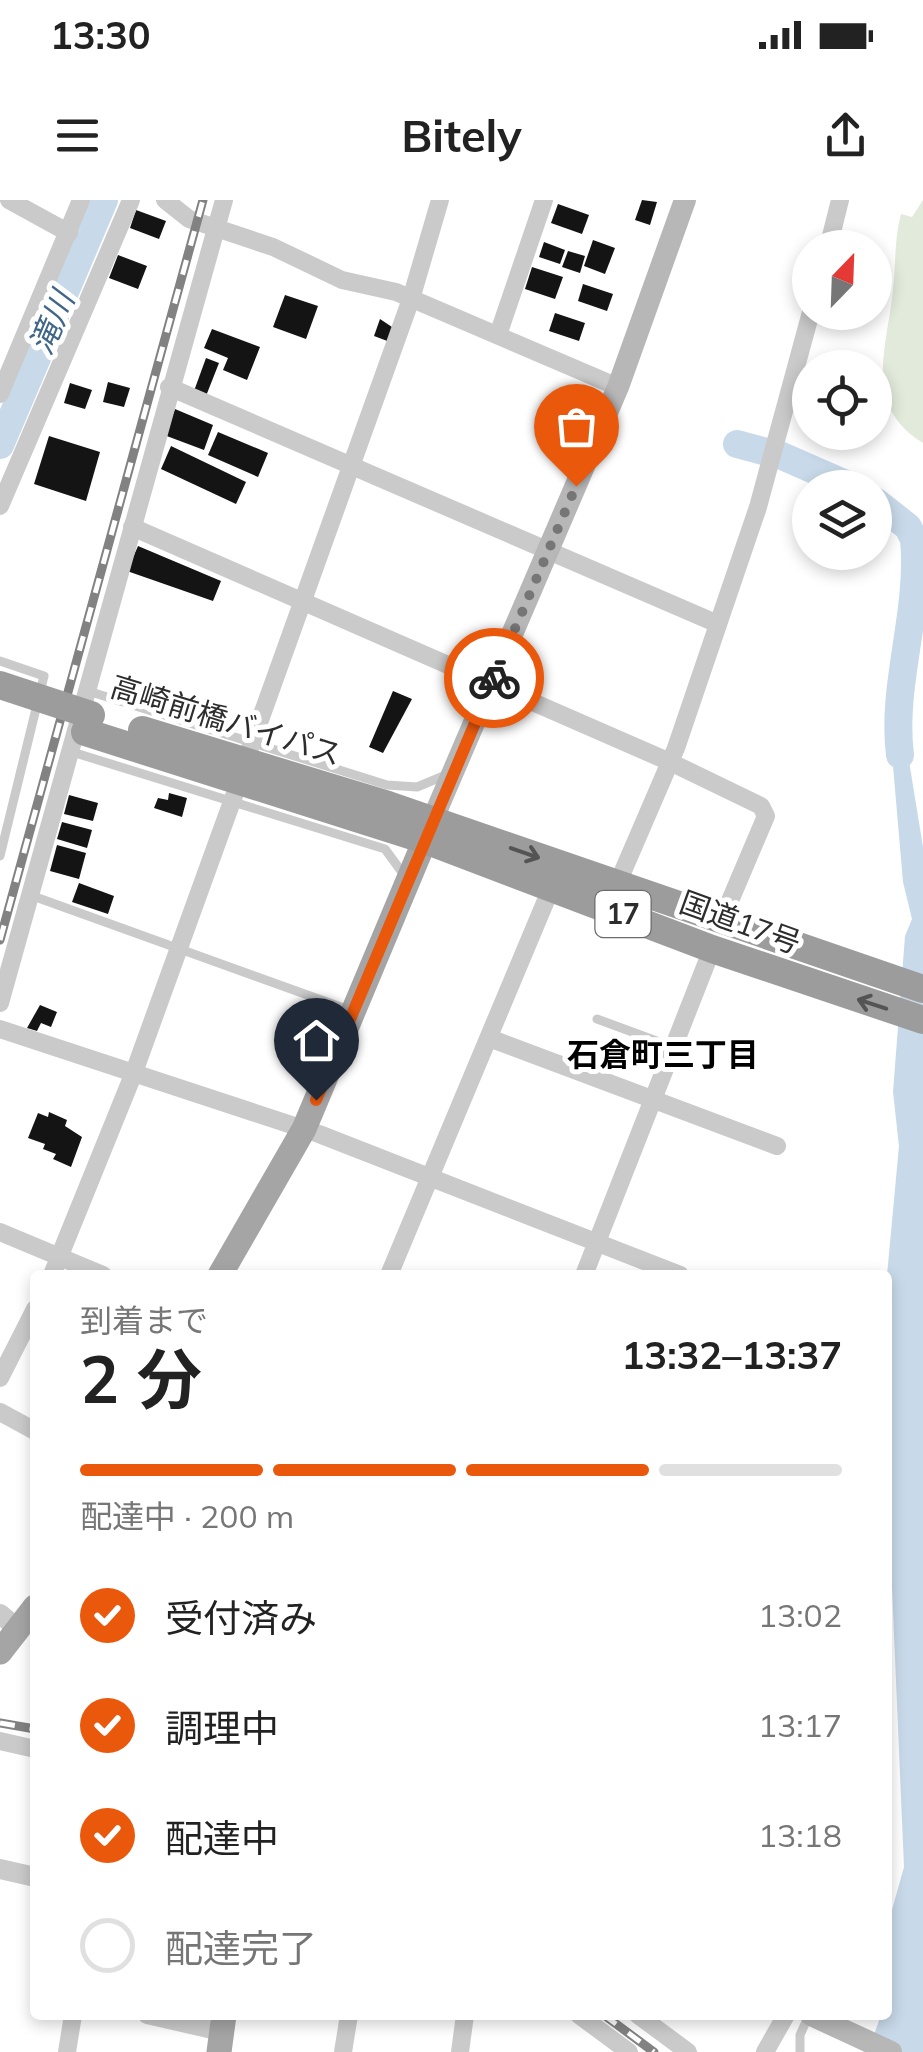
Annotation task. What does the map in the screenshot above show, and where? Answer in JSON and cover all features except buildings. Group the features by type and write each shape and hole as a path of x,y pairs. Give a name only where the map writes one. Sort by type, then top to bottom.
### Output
{"highway":[{"name":"高崎前橋バイパス","path":"0,685 83,722"},
{"name":"高崎前橋バイパス","path":"0,704 83,722 429,830"},
{"name":"国道17号","path":"429,830 617,885 822,987 923,1020"},
{"name":"国道17号","path":"429,830 552,886 717,936 830,960 923,990"}],"main road":[{"path":"223,1270 304,1129 618,388 685,200"},
{"path":"0,1652 18,1628"},
{"path":"822,2020 892,2052"}],"street":[{"path":"9,200 69,232"},
{"path":"0,394 6,360 82,200"},
{"path":"0,506 131,200"},
{"path":"165,200 180,215 295,256 342,280 411,299 618,388"},
{"path":"0,1003 83,722 169,387 224,200"},
{"path":"251,745 411,299 440,200"},
{"path":"498,336 544,200"},
{"path":"832,230 840,200"},
{"path":"617,885 670,762 768,478 806,330"},
{"path":"169,387 718,624"},
{"path":"132,526 670,762 765,812 586,1270"},
{"path":"0,1232 57,1266 133,1075 233,799"},
{"path":"392,1270 552,886"},
{"path":"0,1029 304,1129 668,1270"},
{"path":"489,1038 777,1146"},
{"path":"0,1378 30,1319"},
{"path":"0,1412 30,1428"},
{"path":"1,1747 30,1749"},
{"path":"0,1868 30,1875"},
{"path":"67,2052 72,2020"},
{"path":"168,2020 221,2033"},
{"path":"344,2052 347,2020"},
{"path":"460,2052 464,2020"},
{"path":"584,2020 602,2043 629,2052"},
{"path":"645,2020 688,2052"},
{"path":"764,2052 783,2020"}],"lane":[{"path":"0,661 44,676 3,830 0,856"},
{"path":"83,722 251,745 395,786 424,786 453,772"},
{"path":"83,722 233,799 384,849 408,882"},
{"path":"30,895 354,1012"},
{"path":"598,1018 672,1048"},
{"path":"800,2052 800,2034 816,2020"}],"green space":[{"path":"923,200 923,443 892,412 892,350 885,350 887,330 892,330 901,214 912,217"}],"water":[{"path":"896,721 908,755 923,847 923,2052 868,2052 879,2020 892,2020 892,1910 904,1867 892,1587 892,1270 887,1270 899,1146 893,1092 905,936 912,919 903,882 890,731"}],"waterway":[{"name":"滝川","path":"0,445 104,200"},
{"path":"737,444 782,456 814,470"},
{"path":"892,514 908,527 914,539 915,566 899,702 900,755"}],"railway":[{"path":"0,940 203,200"},
{"path":"0,1723 30,1728"},
{"path":"611,2020 654,2052"}],"way so far":[{"path":"494,678 576,486"}],"district":[{"name":"石倉町三丁目","path":"663,1055"}],"route":[{"path":"316,1100 494,678"}]}
